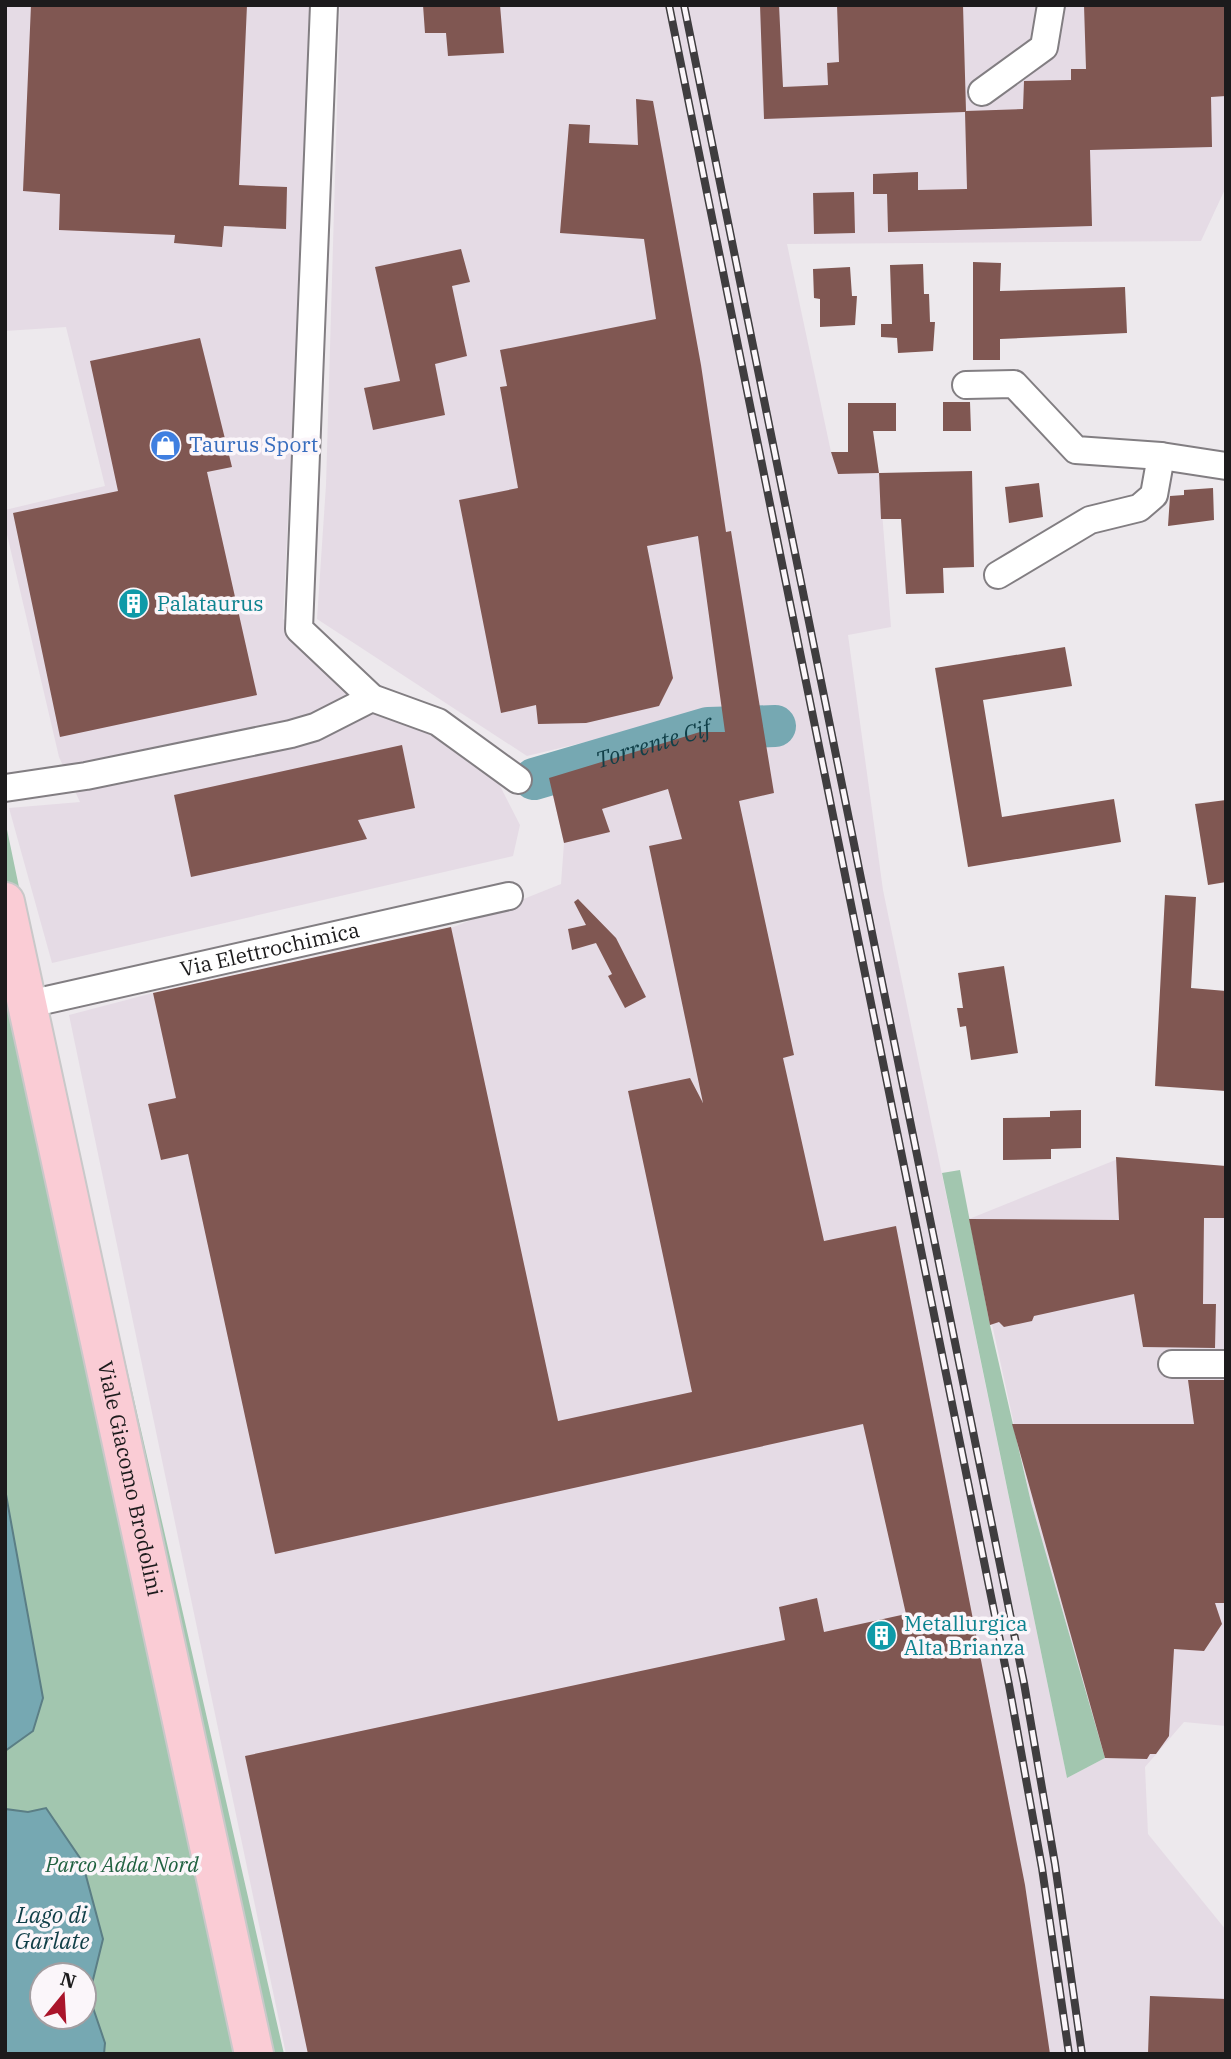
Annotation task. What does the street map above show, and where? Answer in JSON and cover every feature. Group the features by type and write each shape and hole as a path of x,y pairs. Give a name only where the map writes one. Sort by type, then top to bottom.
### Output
{"main road":[{"name":"Viale Giacomo Brodolini","path":"5,902 254,2054"}],"street":[{"path":"324,5 299,629 372,698 438,722 518,780"},
{"path":"982,92 1044,47 1051,5"},
{"path":"966,385 1014,384 1076,450 1161,456 1226,466"},
{"path":"999,575 1090,520 1139,508 1154,495 1161,456"},
{"path":"5,788 86,776 290,734 315,727 372,698"},
{"name":"Via Elettrochimica","path":"29,1004 509,896"},
{"path":"1172,1364 1226,1364"}],"shaded area":[{"path":"5,5 313,5 283,619 494,774 520,825 513,856 52,963 9,808 80,802 59,757 5,526 5,510 105,486 66,327 5,331"},
{"path":"340,5 1226,5 1226,187 1201,241 787,244 831,452 879,473 891,627 848,635 883,890 1067,1778 1105,1758 1031,1502 969,1219 1118,1159 1226,1171 1226,1726 1184,1722 1145,1767 1148,1834 1226,1930 1226,2054 286,2054 69,1015 153,993 451,928 561,884 564,843 549,778 700,732 743,732 723,714 703,714 527,756 317,619 326,485"}],"green space":[{"name":"Parco Adda Nord","path":"5,820 44,1007 284,2054 5,2054"},
{"path":"960,1170 990,1325 1031,1502 1105,1758 1067,1778 942,1173"}],"water":[{"path":"5,1489 43,1698 33,1731 5,1751"},
{"name":"Lago di Garlate","path":"46,1808 82,1861 103,1939 98,1961 28,1961 28,2031 98,2031 98,2022 105,2043 104,2054 5,2054 5,1809 28,1812"}],"building":[{"path":"31,5 247,5 239,185 287,187 286,229 224,226 222,247 174,243 175,235 59,230 60,194 23,191"},
{"path":"423,5 500,5 504,53 448,56 446,33 425,33"},
{"path":"760,5 779,5 783,87 828,85 827,63 839,62 837,5 963,5 966,111 1023,109 1024,81 1071,80 1071,69 1086,69 1084,5 1226,5 1226,96 1211,97 1212,147 1090,150 1092,226 888,232 887,194 873,194 873,174 918,172 918,190 967,189 965,112 764,119"},
{"path":"636,99 653,101 701,365 726,532 731,531 774,793 739,801 794,1055 783,1058 824,1241 896,1226 1025,1885 1050,2054 308,2054 245,1756 785,1640 779,1607 817,1598 824,1632 906,1614 863,1424 275,1554 188,1154 161,1160 148,1104 176,1098 153,993 451,927 558,1421 692,1392 628,1091 690,1078 703,1103 649,846 682,839 668,789 602,809 610,832 564,843 549,778 700,732 725,732 698,536 647,546 673,678 659,706 586,723 538,724 536,705 501,713 459,500 518,488 500,387 507,386 500,350 656,319 644,239 560,233 569,124 590,125 589,143 638,145"},
{"path":"854,192 855,233 814,234 813,193"},
{"path":"461,249 470,282 452,286 467,356 435,364 445,415 373,430 364,388 400,381 375,267"},
{"path":"973,262 1001,263 1000,291 1125,287 1127,333 1000,339 1000,360 973,360"},
{"path":"923,264 924,294 929,294 930,322 935,322 933,351 898,353 897,338 881,337 881,324 892,324 890,265"},
{"path":"850,267 852,296 857,296 855,325 820,327 820,299 814,298 813,269"},
{"name":"Palataurus","path":"200,338 232,467 207,472 257,695 60,737 13,513 118,491 90,361"},
{"path":"943,402 970,402 971,431 943,431"},
{"path":"848,403 896,403 896,431 873,431 879,473 838,474 831,452 848,452"},
{"path":"972,471 974,567 943,568 944,593 906,594 901,519 881,519 879,473"},
{"path":"1039,483 1043,517 1009,523 1005,487"},
{"path":"1213,488 1214,520 1168,526 1170,496 1184,495 1184,490"},
{"path":"1065,647 1072,686 983,700 1002,817 1114,799 1121,842 968,867 935,668"},
{"path":"402,745 415,808 358,820 367,839 191,877 174,795"},
{"path":"1226,800 1226,882 1208,885 1195,804"},
{"path":"1165,895 1196,897 1191,988 1226,991 1226,1091 1155,1086"},
{"path":"578,899 616,938 646,997 625,1008 608,976 612,974 596,943 572,950 568,929 586,925 574,902"},
{"path":"1004,966 1018,1053 971,1060 966,1026 960,1027 957,1008 963,1008 958,973"},
{"path":"1081,1110 1081,1148 1051,1149 1051,1159 1003,1160 1003,1118 1050,1117 1050,1111"},
{"path":"1116,1157 1226,1166 1226,1218 1204,1218 1203,1304 1216,1304 1215,1348 1143,1347 1134,1294 1034,1316 1032,1321 1004,1327 999,1322 990,1325 969,1219 1119,1220"},
{"path":"1188,1380 1226,1380 1226,1603 1215,1603 1222,1624 1204,1651 1174,1649 1169,1736 1156,1754 1150,1754 1147,1759 1105,1758 1012,1424 1194,1424"},
{"path":"1150,1996 1226,1999 1226,2054 1148,2054"}],"waterway":[{"name":"Torrente Cif","path":"534,779 708,728 775,726"}],"railway":[{"path":"669,5 1009,1685 1042,1868 1069,2054"},
{"path":"684,5 1024,1683 1055,1864 1082,2054"}],"place":[{"name":"Taurus Sport","path":"166,445"},
{"name":"Palataurus","path":"134,604"},
{"name":"Metallurgica Alta Brianza","path":"881,1636"}]}
